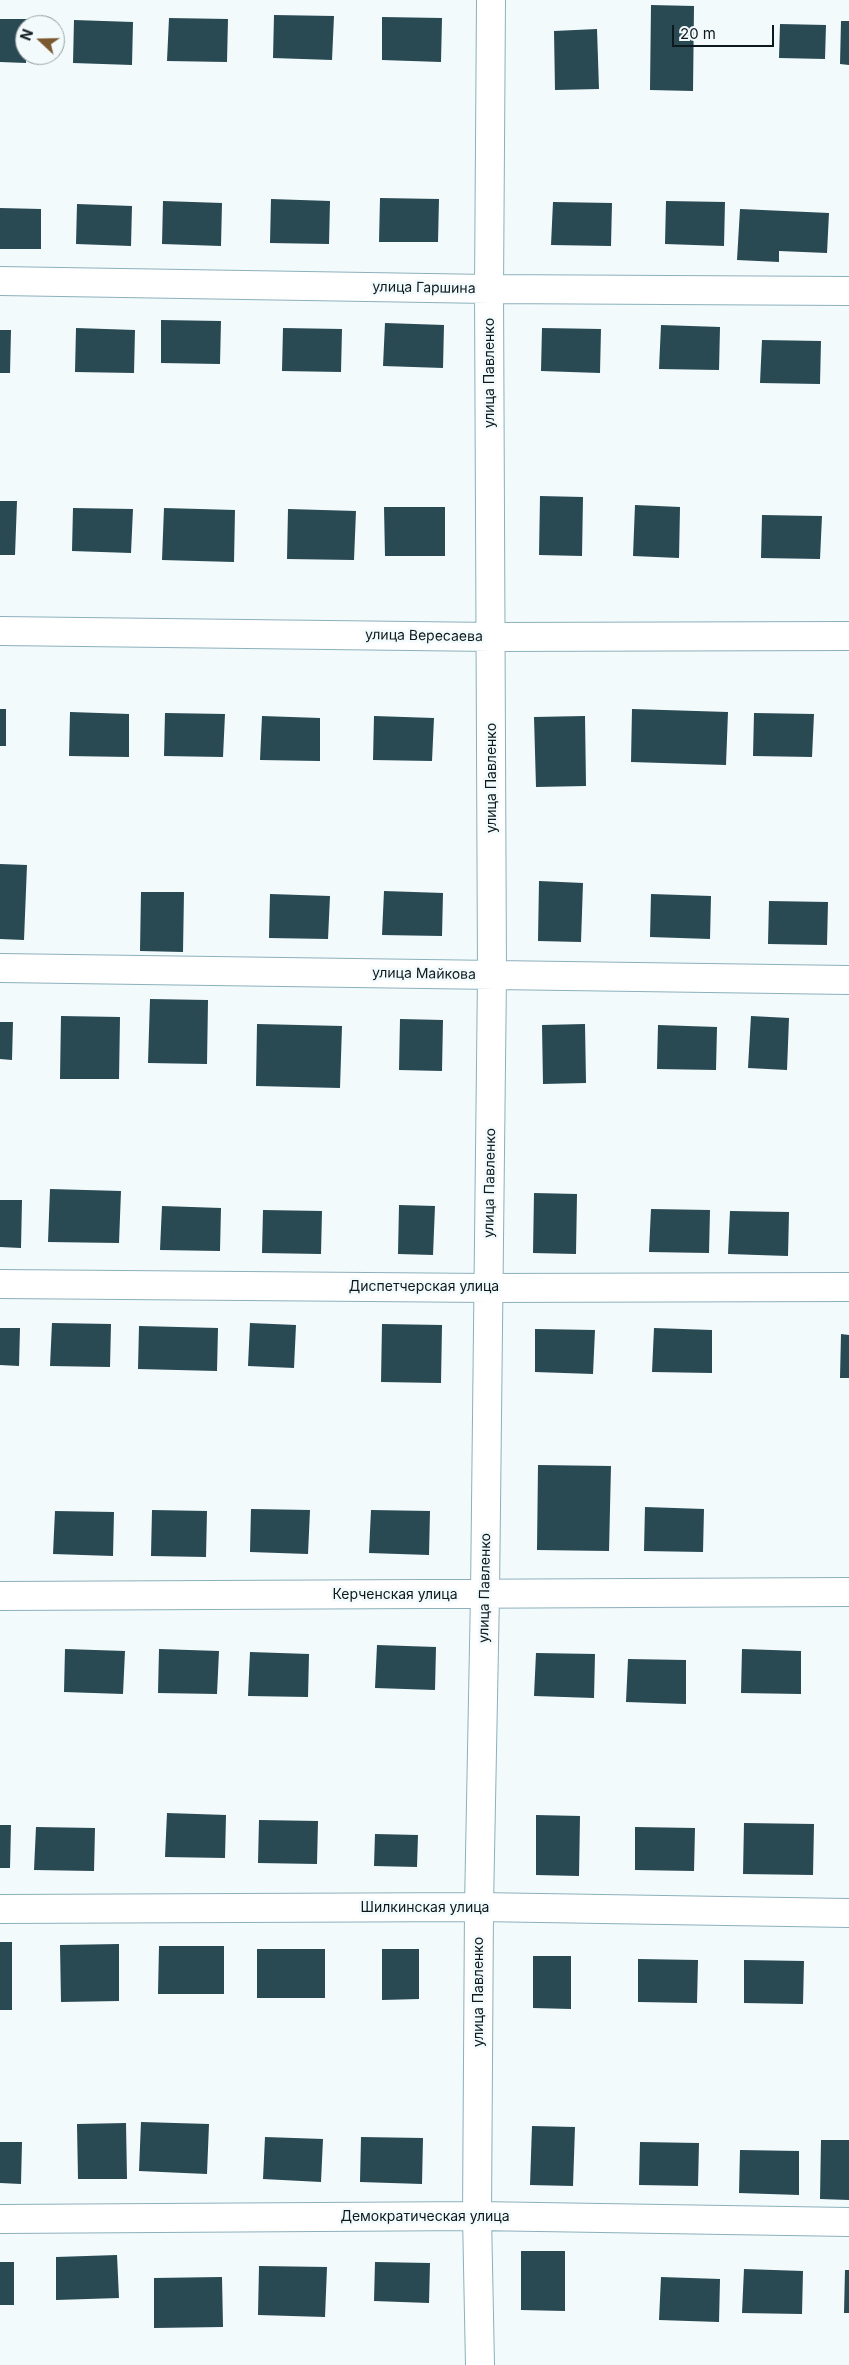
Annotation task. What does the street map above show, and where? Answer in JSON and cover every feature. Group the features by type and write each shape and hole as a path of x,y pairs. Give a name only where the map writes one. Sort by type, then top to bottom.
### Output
{"street":[{"name":"улица Павленко","path":"480,2365 478,2216 479,1907 486,1594 492,975 489,289 491,0"},
{"name":"улица Гаршина","path":"0,281 489,289 849,291"},
{"name":"улица Вересаева","path":"0,632 492,636 849,636"},
{"name":"улица Майкова","path":"0,968 849,980"},
{"name":"Диспетчерская улица","path":"0,1284 489,1288 849,1288"},
{"name":"Керченская улица","path":"0,1596 849,1592"},
{"name":"Шилкинская улица","path":"0,1909 479,1907 849,1913"},
{"name":"Демократическая улица","path":"0,2219 478,2216 849,2222"}],"building":[{"path":"651,5 694,6 693,91 650,90"},
{"path":"274,15 334,16 332,60 273,58"},
{"path":"382,17 442,18 441,62 382,60"},
{"path":"169,18 228,19 227,62 167,61"},
{"path":"0,19 15,19 15,63 0,62"},
{"path":"74,20 133,22 132,65 73,63"},
{"path":"841,21 849,21 849,65 840,64"},
{"path":"780,24 826,25 825,59 779,58"},
{"path":"597,29 599,89 555,90 554,31"},
{"path":"380,198 439,199 438,242 379,242"},
{"path":"271,199 330,201 329,244 270,243"},
{"path":"163,201 222,203 221,246 162,244"},
{"path":"666,201 725,202 724,246 665,244"},
{"path":"553,202 612,203 611,246 551,245"},
{"path":"77,204 132,206 131,246 76,244"},
{"path":"0,208 41,209 41,249 0,249"},
{"path":"740,209 829,213 827,253 779,251 779,262 737,260"},
{"path":"161,320 221,321 220,364 161,363"},
{"path":"385,323 444,325 443,368 383,366"},
{"path":"661,325 720,327 719,370 659,369"},
{"path":"76,328 135,330 134,373 75,372"},
{"path":"283,328 342,329 341,372 282,371"},
{"path":"542,328 601,329 600,373 541,371"},
{"path":"0,330 11,330 10,373 0,373"},
{"path":"762,340 821,341 820,384 760,383"},
{"path":"540,496 583,497 582,556 539,555"},
{"path":"0,501 17,501 15,555 0,555"},
{"path":"635,505 680,507 679,558 633,556"},
{"path":"384,507 445,507 445,556 385,556"},
{"path":"73,508 133,509 131,553 72,551"},
{"path":"164,508 235,510 234,562 162,560"},
{"path":"288,509 356,511 354,560 287,559"},
{"path":"762,515 822,516 820,559 761,558"},
{"path":"0,709 6,709 6,746 0,746"},
{"path":"632,709 728,712 726,765 631,762"},
{"path":"70,712 129,714 129,757 69,756"},
{"path":"165,713 225,714 223,757 164,756"},
{"path":"754,713 814,714 812,757 753,756"},
{"path":"262,716 320,718 320,761 260,760"},
{"path":"374,716 434,718 432,761 373,760"},
{"path":"585,716 586,786 536,787 534,717"},
{"path":"0,864 27,865 24,940 0,939"},
{"path":"539,881 583,883 581,942 538,941"},
{"path":"384,891 443,893 442,936 382,935"},
{"path":"141,892 184,892 183,952 140,951"},
{"path":"270,894 330,896 328,939 269,938"},
{"path":"651,894 711,896 710,939 650,937"},
{"path":"769,901 828,902 827,945 768,944"},
{"path":"150,999 208,1000 207,1064 148,1063"},
{"path":"61,1016 120,1017 119,1079 60,1079"},
{"path":"751,1016 789,1018 787,1070 748,1068"},
{"path":"400,1019 443,1020 442,1071 399,1070"},
{"path":"0,1022 13,1022 12,1060 0,1059"},
{"path":"257,1024 342,1026 340,1088 256,1086"},
{"path":"585,1024 586,1083 543,1084 542,1025"},
{"path":"658,1025 717,1027 716,1070 657,1069"},
{"path":"50,1189 121,1191 119,1243 48,1242"},
{"path":"534,1193 577,1194 576,1254 533,1253"},
{"path":"0,1200 22,1200 21,1248 0,1247"},
{"path":"399,1205 435,1206 433,1255 398,1254"},
{"path":"162,1206 221,1208 220,1251 160,1250"},
{"path":"651,1209 710,1210 709,1253 649,1252"},
{"path":"263,1210 322,1211 321,1254 262,1253"},
{"path":"730,1211 789,1212 788,1256 728,1254"},
{"path":"52,1323 111,1324 110,1367 50,1366"},
{"path":"250,1323 296,1325 294,1368 248,1366"},
{"path":"382,1324 442,1325 441,1383 381,1382"},
{"path":"139,1326 218,1328 217,1371 138,1369"},
{"path":"0,1328 20,1328 19,1366 0,1365"},
{"path":"654,1328 712,1330 712,1373 652,1372"},
{"path":"535,1329 595,1330 593,1374 535,1372"},
{"path":"841,1334 849,1335 849,1378 840,1378"},
{"path":"538,1465 611,1466 609,1551 537,1550"},
{"path":"645,1507 704,1509 703,1552 644,1551"},
{"path":"251,1509 310,1510 308,1554 250,1552"},
{"path":"152,1510 207,1511 206,1557 151,1556"},
{"path":"371,1510 430,1511 429,1555 369,1553"},
{"path":"55,1511 114,1512 113,1556 53,1554"},
{"path":"377,1645 436,1647 435,1690 375,1688"},
{"path":"65,1649 125,1651 123,1694 64,1692"},
{"path":"159,1649 219,1651 217,1694 158,1693"},
{"path":"742,1649 801,1651 801,1694 741,1693"},
{"path":"250,1652 309,1654 308,1697 248,1696"},
{"path":"536,1653 595,1654 594,1698 534,1696"},
{"path":"628,1659 686,1660 686,1704 626,1702"},
{"path":"167,1813 226,1815 225,1858 165,1857"},
{"path":"536,1815 580,1816 579,1876 536,1875"},
{"path":"259,1820 318,1821 317,1864 258,1863"},
{"path":"744,1823 814,1824 813,1875 743,1874"},
{"path":"0,1825 11,1825 10,1868 0,1868"},
{"path":"36,1827 95,1828 94,1871 34,1870"},
{"path":"635,1827 695,1828 694,1871 635,1870"},
{"path":"375,1834 418,1835 417,1867 374,1866"},
{"path":"0,1942 12,1942 12,2010 0,2010"},
{"path":"119,1944 119,2001 61,2002 60,1945"},
{"path":"159,1946 224,1946 224,1994 158,1994"},
{"path":"257,1949 325,1949 325,1998 257,1998"},
{"path":"382,1949 419,1949 419,1999 382,2000"},
{"path":"533,1956 571,1956 571,2009 533,2008"},
{"path":"638,1959 698,1960 697,2003 638,2002"},
{"path":"744,1960 804,1961 803,2004 744,2003"},
{"path":"141,2122 209,2124 207,2174 139,2171"},
{"path":"126,2123 127,2179 78,2179 77,2124"},
{"path":"532,2126 575,2127 573,2186 530,2185"},
{"path":"265,2137 323,2139 321,2182 263,2179"},
{"path":"361,2137 423,2138 422,2184 360,2182"},
{"path":"821,2140 849,2140 849,2200 820,2199"},
{"path":"0,2142 22,2142 21,2184 0,2183"},
{"path":"640,2142 699,2143 698,2186 639,2185"},
{"path":"740,2150 799,2151 799,2195 739,2193"},
{"path":"521,2251 565,2251 565,2311 521,2310"},
{"path":"117,2255 119,2298 56,2300 56,2257"},
{"path":"0,2262 14,2262 14,2305 0,2305"},
{"path":"375,2262 430,2263 429,2303 374,2301"},
{"path":"259,2266 327,2267 325,2317 258,2315"},
{"path":"744,2269 803,2271 802,2314 742,2313"},
{"path":"845,2270 849,2270 849,2313 844,2313"},
{"path":"222,2277 223,2327 154,2328 154,2278"},
{"path":"661,2277 720,2279 719,2322 659,2320"}]}
